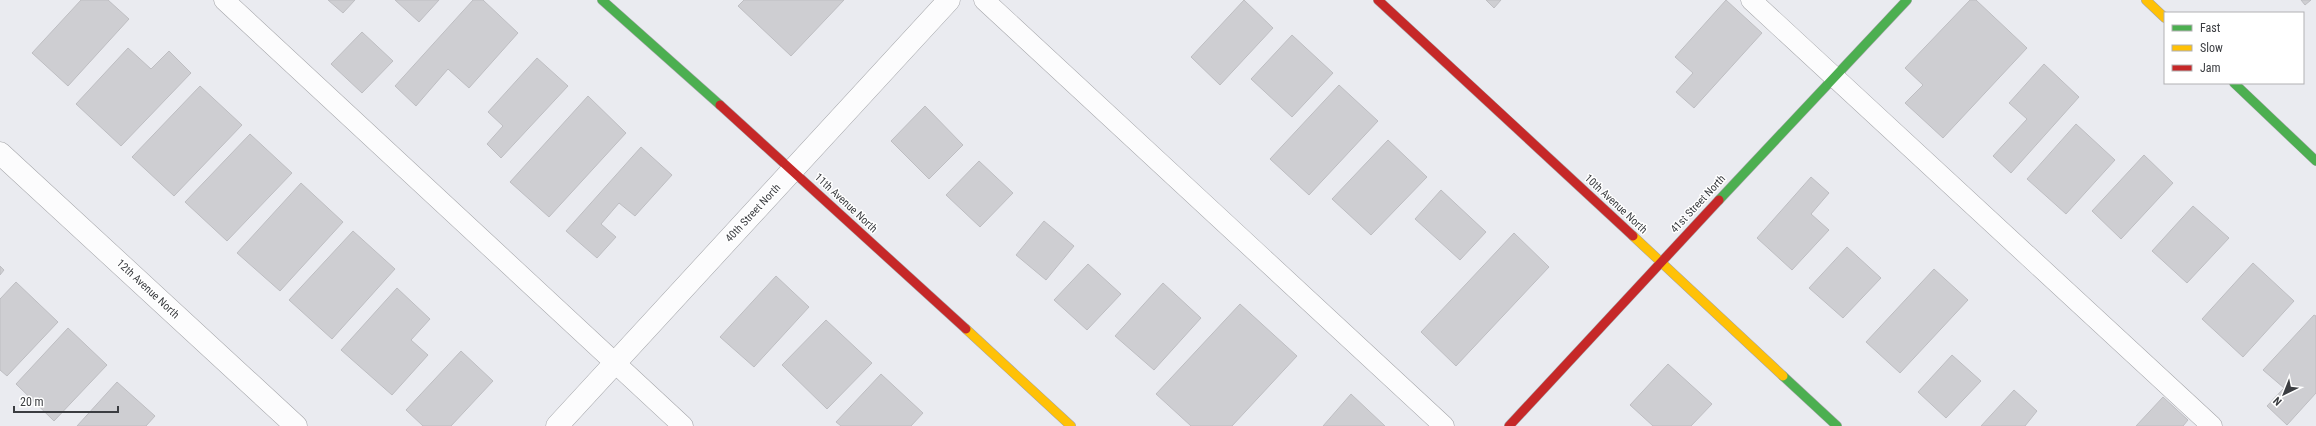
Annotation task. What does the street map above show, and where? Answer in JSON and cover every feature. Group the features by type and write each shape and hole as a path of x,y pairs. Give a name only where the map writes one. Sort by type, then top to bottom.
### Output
{"street":[{"name":"11th Avenue North","path":"602,0 793,170 1070,426"},
{"name":"40th Street North","path":"557,426 949,0"},
{"name":"10th Avenue North","path":"1378,0 1838,426"},
{"name":"41st Street North","path":"1509,426 1660,262 1907,0"},
{"path":"2146,0 2164,17"},
{"path":"2235,84 2316,161"},
{"name":"12th Avenue North","path":"0,153 296,426"}],"lane":[{"path":"224,0 614,364 683,426"},
{"path":"984,0 1444,426"},
{"path":"1751,0 2212,426"}],"building":[{"path":"81,0 108,0 129,19 68,86 32,53"},
{"path":"328,0 355,0 343,13"},
{"path":"395,0 439,0 419,22"},
{"path":"473,0 483,0 518,33 469,88 448,69 416,106 395,86"},
{"path":"744,0 844,0 791,56 738,6"},
{"path":"1244,0 1273,28 1220,85 1191,57"},
{"path":"1486,0 1501,0 1494,8"},
{"path":"1726,0 1762,33 1694,108 1676,92 1693,73 1675,57"},
{"path":"1970,0 1976,0 2027,48 1943,138 1905,103 1923,85 1905,68"},
{"path":"2301,0 2311,0 2305,5"},
{"path":"362,32 393,61 362,93 331,64"},
{"path":"1292,35 1333,73 1292,117 1251,79"},
{"path":"128,48 151,69 169,51 191,73 121,146 76,104"},
{"path":"537,58 568,86 501,158 487,144 503,126 488,112"},
{"path":"2044,64 2079,97 2011,173 1993,156 2027,119 2009,103"},
{"path":"1339,85 1378,121 1309,195 1270,159"},
{"path":"200,86 242,125 174,196 132,157"},
{"path":"588,96 626,133 549,217 510,182"},
{"path":"925,106 963,145 929,179 891,141"},
{"path":"2076,124 2115,160 2066,214 2027,179"},
{"path":"250,134 292,173 227,241 185,202"},
{"path":"1388,140 1427,177 1371,235 1332,199"},
{"path":"641,147 672,175 635,216 619,203 601,224 616,237 597,258 566,231"},
{"path":"2144,155 2173,183 2121,239 2092,211"},
{"path":"979,161 1013,193 980,227 946,195"},
{"path":"1811,177 1829,193 1811,214 1829,230 1792,270 1757,238"},
{"path":"301,183 343,222 280,291 237,253"},
{"path":"1441,190 1486,232 1460,260 1415,219"},
{"path":"2193,206 2229,238 2187,283 2152,251"},
{"path":"1044,221 1074,246 1046,280 1016,255"},
{"path":"353,231 395,269 332,339 289,300"},
{"path":"1514,233 1549,267 1456,366 1421,332"},
{"path":"1847,247 1881,278 1843,318 1809,288"},
{"path":"2253,263 2294,301 2243,357 2202,319"},
{"path":"1088,264 1121,294 1087,330 1054,300"},
{"path":"0,266 4,270 0,275"},
{"path":"1934,269 1968,300 1900,373 1866,342"},
{"path":"776,276 809,307 754,367 720,337"},
{"path":"16,282 58,322 7,376 0,370 0,299"},
{"path":"1163,283 1201,318 1154,370 1115,336"},
{"path":"397,288 430,319 411,340 428,355 392,395 341,350"},
{"path":"1240,304 1297,356 1232,426 1191,426 1156,394"},
{"path":"2314,315 2316,316 2316,393 2287,425 2267,406 2284,388 2263,370"},
{"path":"826,320 872,363 827,409 782,365"},
{"path":"68,328 107,365 54,421 16,384"},
{"path":"461,351 493,381 451,426 423,426 406,410"},
{"path":"1952,355 1981,381 1946,418 1918,392"},
{"path":"1668,364 1712,404 1691,426 1653,426 1630,405"},
{"path":"881,374 923,413 911,426 841,426 836,422"},
{"path":"117,382 155,416 146,426 77,426"},
{"path":"2014,390 2037,411 2025,426 1981,426"},
{"path":"1351,394 1385,426 1323,426"},
{"path":"2163,397 2188,420 2183,426 2136,426"}],"traffic: fast":[{"path":"602,0 720,105"},
{"path":"1719,200 1907,0"},
{"path":"2235,84 2316,161"},
{"path":"1783,376 1837,426"}],"traffic: slow":[{"path":"2146,0 2164,17"},
{"path":"1633,236 1783,376"},
{"path":"966,329 1071,426"}],"traffic: jam":[{"path":"1378,0 1633,236"},
{"path":"720,105 966,329"},
{"path":"1509,426 1719,200"}]}
